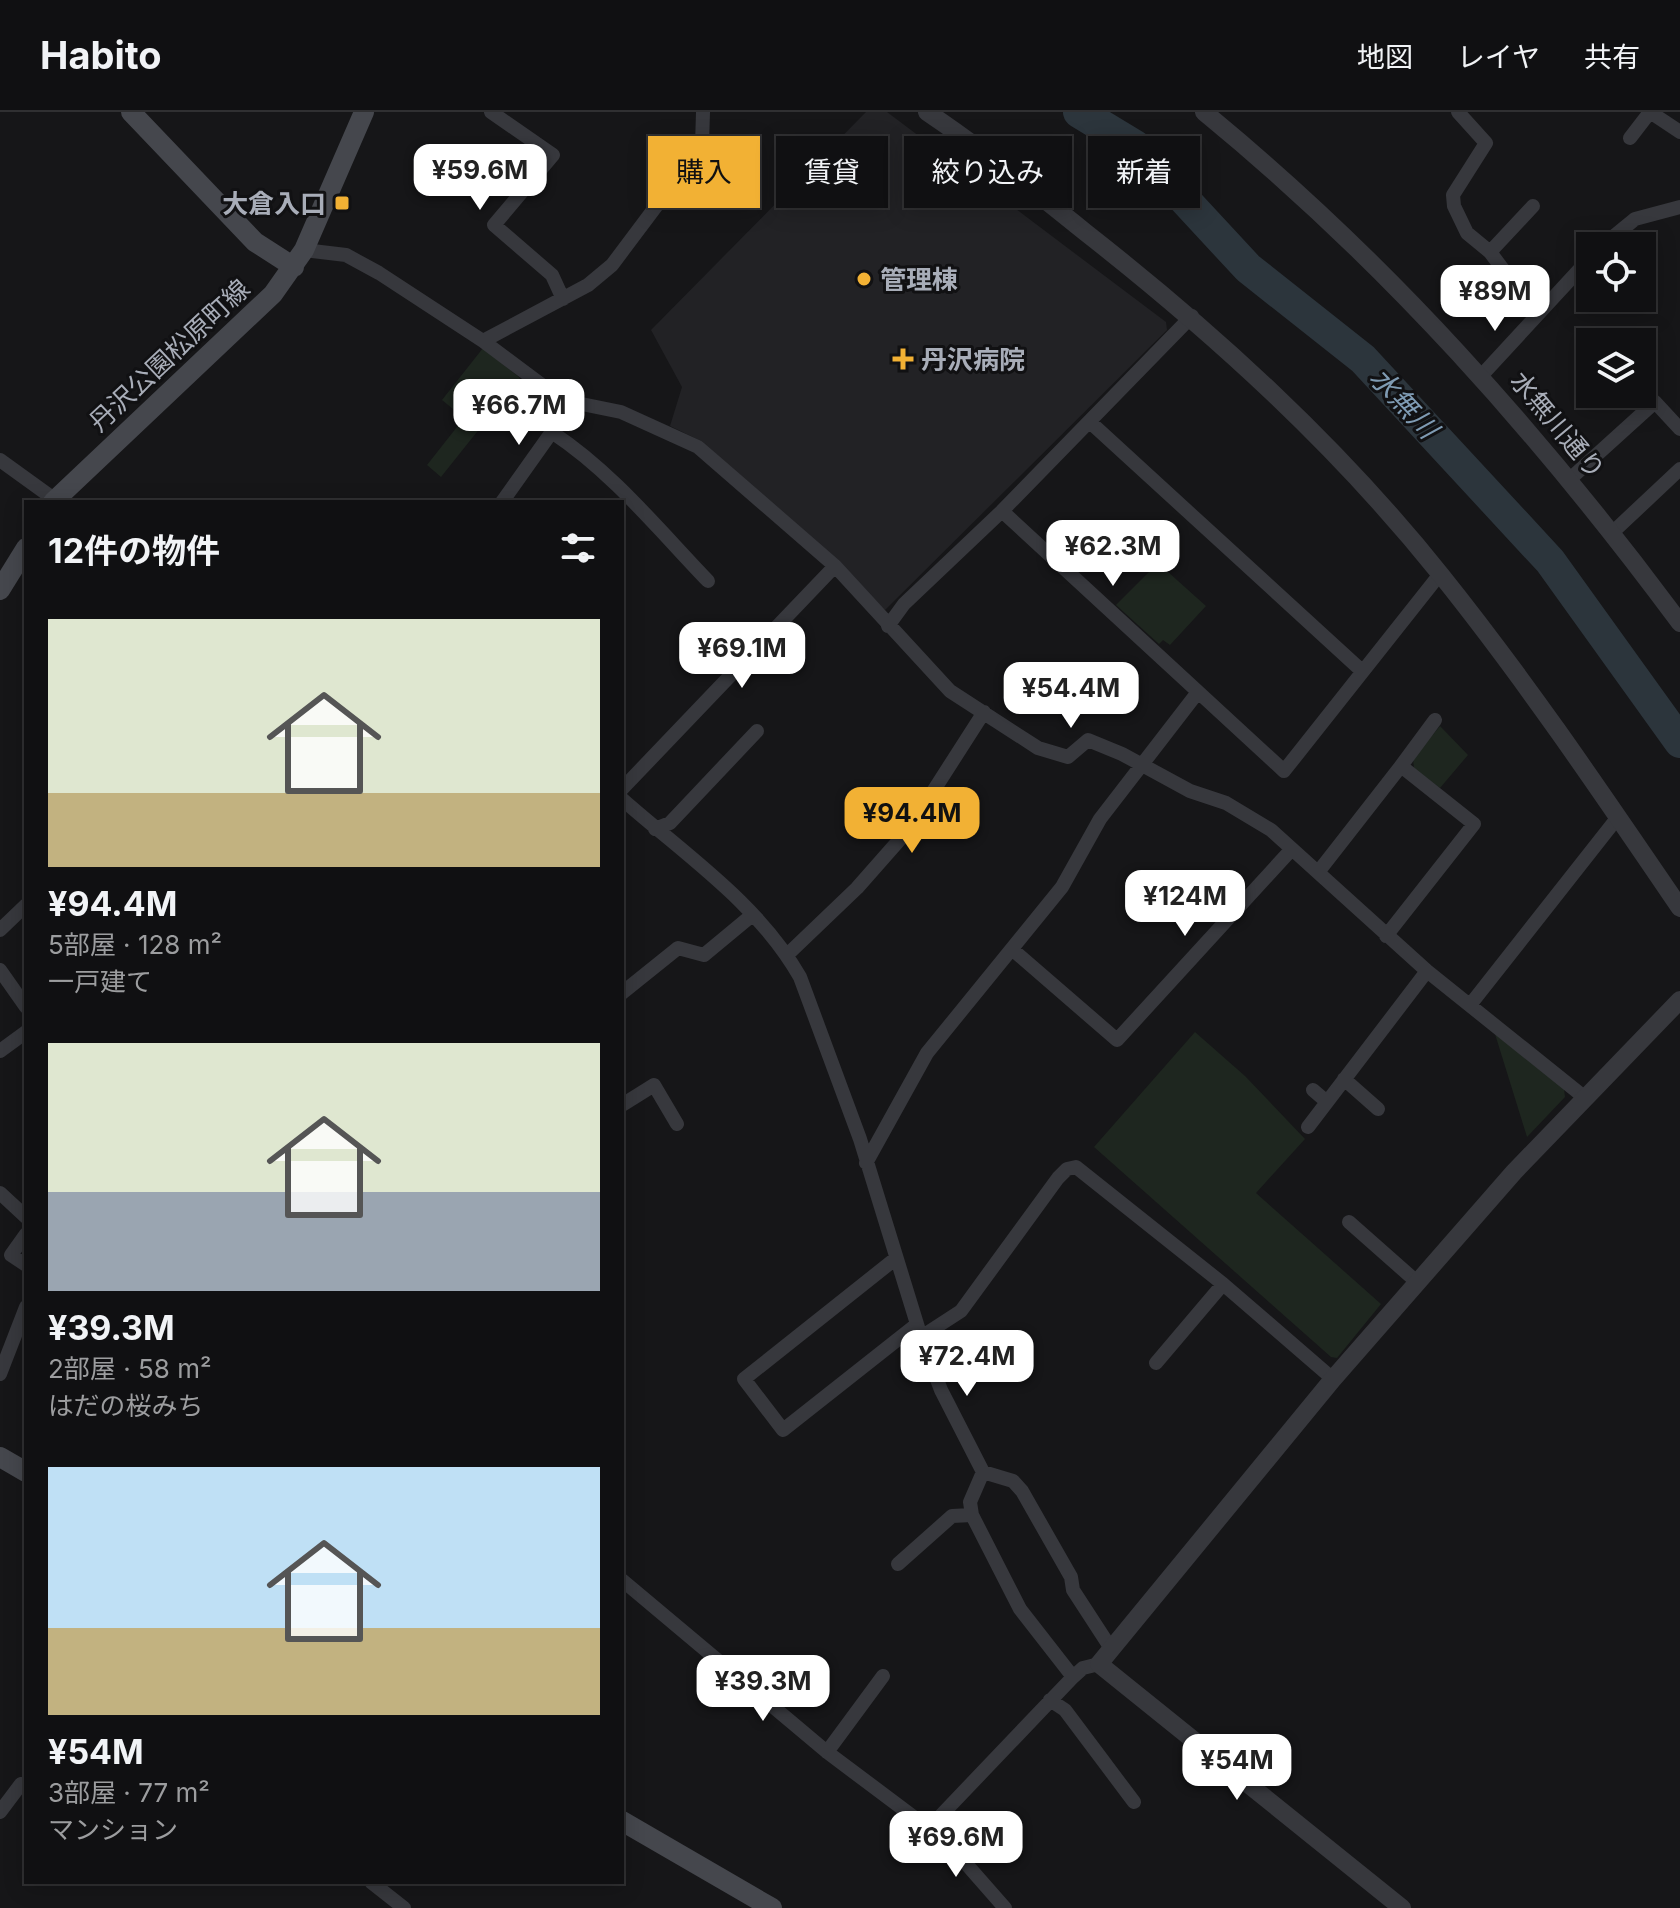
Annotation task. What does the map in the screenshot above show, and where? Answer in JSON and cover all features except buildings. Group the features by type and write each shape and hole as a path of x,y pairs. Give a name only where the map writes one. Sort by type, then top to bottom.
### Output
{"main road":[{"name":"丹沢公園松原町線","path":"55,500 248,321 299,258 255,242 131,112"},
{"path":"299,258 364,112"},
{"path":"0,590 24,551"},
{"path":"0,1457 24,1471"},
{"path":"624,1822 772,1908"}],"street":[{"path":"491,112 553,155 494,225 552,275 563,299"},
{"path":"483,341 516,320 588,285 612,265 702,145 703,112"},
{"path":"927,112 979,148 1192,316 1298,417 1380,504 1440,574 1542,708 1680,908"},
{"name":"水無川通り","path":"1204,112 1332,224 1410,298 1482,375 1613,532 1680,623"},
{"path":"1458,112 1486,143 1453,195 1454,206 1467,233 1490,252 1537,315"},
{"path":"1630,138 1650,112 1680,132"},
{"path":"1490,252 1533,206"},
{"path":"1619,232 1635,219 1680,207"},
{"path":"299,258 346,255 419,297 562,400 621,412 698,447 835,566 950,691 1038,748 1068,757 1088,740 1190,791 1226,803 1271,830 1427,971 1584,1097"},
{"path":"1482,375 1576,273"},
{"path":"888,626 904,604 1002,511 1192,316"},
{"path":"503,500 553,433 561,419 562,400"},
{"path":"1570,479 1655,402 1680,429"},
{"path":"1090,422 1362,671"},
{"path":"553,433 572,446 634,503 708,581"},
{"path":"0,460 53,500"},
{"path":"1613,532 1680,469"},
{"path":"1002,511 1284,771 1440,574"},
{"path":"624,787 835,566"},
{"path":"866,1163 927,1053 1062,887 1100,819 1198,692"},
{"path":"787,955 857,888 909,829 984,712"},
{"path":"1319,871 1435,720"},
{"path":"655,829 670,823 757,731"},
{"path":"1386,936 1474,824 1401,766"},
{"path":"624,801 718,878 787,955 800,977 866,1163 918,1331 941,1390 983,1472 1013,1481 1022,1491 1071,1577 1073,1590 1112,1650"},
{"path":"1470,1005 1618,817"},
{"path":"1013,950 1117,1040 1291,850"},
{"path":"0,930 24,907"},
{"path":"624,991 678,948 704,955 751,916"},
{"path":"0,970 24,1004"},
{"path":"1308,1127 1427,971"},
{"path":"928,1829 1073,1677 1083,1668 1099,1664 1112,1650 1333,1379 1584,1097 1680,1000"},
{"path":"0,1051 24,1033"},
{"path":"1344,1079 1378,1109"},
{"path":"624,1104 654,1085 677,1124"},
{"path":"1313,1090 1327,1102"},
{"path":"895,1259 744,1379 783,1430 918,1331 961,1311 1058,1178 1067,1169 1076,1167 1223,1284 1333,1379"},
{"path":"0,1193 24,1215"},
{"path":"1349,1222 1418,1283"},
{"path":"24,1237 11,1255 24,1264"},
{"path":"1156,1363 1223,1284"},
{"path":"0,1374 24,1312"},
{"path":"983,1472 970,1502 972,1515 1020,1609 1073,1677"},
{"path":"898,1564 952,1516 972,1515"},
{"path":"624,1582 827,1752 928,1829 985,1881 1005,1908"},
{"path":"1099,1664 1402,1908"},
{"path":"827,1752 883,1676"},
{"path":"1050,1700 1065,1710 1134,1802"},
{"path":"0,1812 21,1784 24,1786"},
{"path":"374,1884 404,1908"}],"shaded area":[{"name":"丹沢病院","path":"866,112 887,112 919,136 904,136 904,208 1015,208 1166,322 1167,330 885,610 703,442 670,426 682,387 651,330 776,203 776,208 888,208 888,136 842,136"},
{"path":"483,348 520,378 441,477 427,465 464,418 442,400"},
{"path":"1158,563 1206,606 1170,645 1163,640 1159,644 1116,605"},
{"path":"1440,726 1468,755 1440,788 1414,769 1413,758"},
{"path":"1195,1032 1245,1076 1305,1139 1256,1193 1381,1304 1337,1358 1331,1357 1094,1147"},
{"path":"1495,1034 1564,1089 1565,1097 1527,1137"}],"waterway":[{"name":"水無川","path":"1079,112 1135,146 1248,268 1363,359 1550,561 1680,742"}],"place":[{"name":"大倉入口","path":"342,203"},
{"name":"管理棟","path":"864,279"},
{"name":"丹沢病院","path":"903,359"}]}
